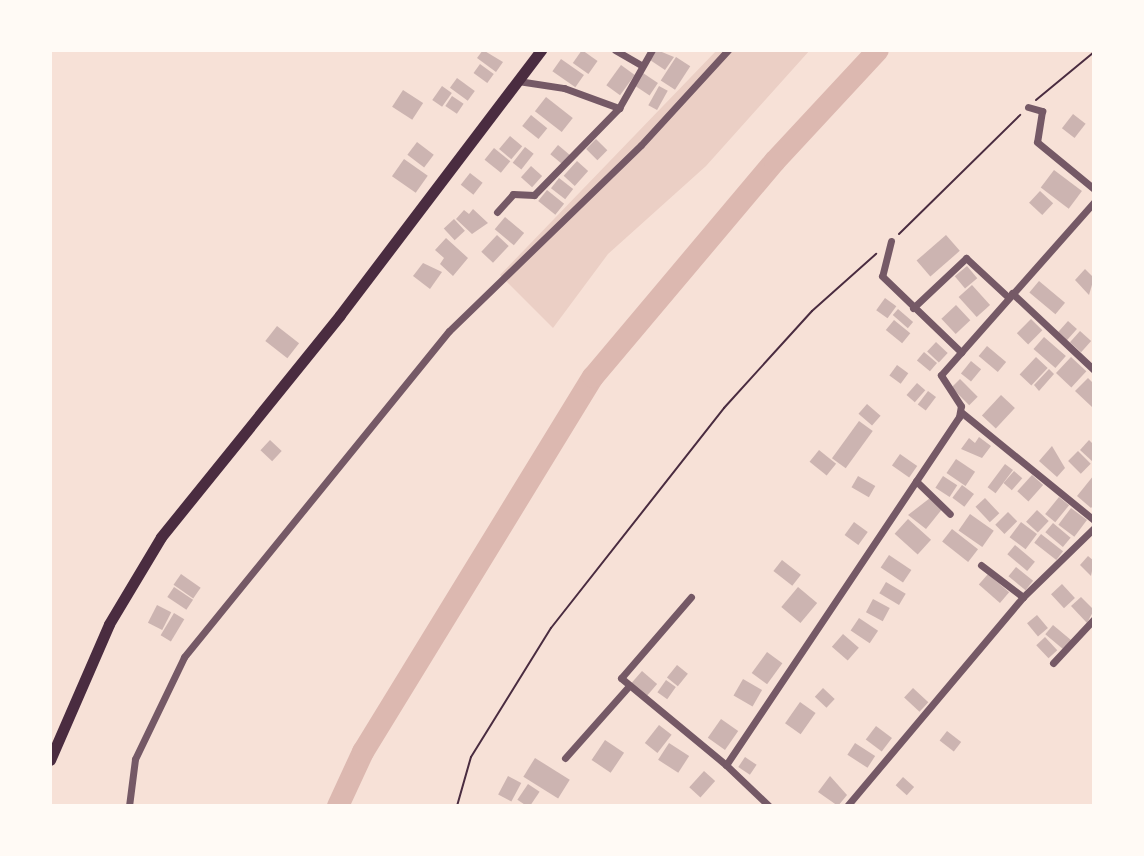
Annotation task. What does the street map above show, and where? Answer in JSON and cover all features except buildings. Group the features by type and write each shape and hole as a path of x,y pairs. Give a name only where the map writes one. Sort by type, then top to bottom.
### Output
{"main road":[{"path":"50,760 134,576 214,466 340,315 541,50"}],"street":[{"path":"615,50 641,65"},
{"path":"497,212 513,194 534,195 619,108 652,50"},
{"path":"129,806 135,759 193,645 449,331 641,145 728,50"},
{"path":"518,81 564,88 619,108"},
{"path":"1028,107 1042,111 1037,142 1094,189"},
{"path":"1094,202 941,378 961,412 1094,520"},
{"path":"891,241 882,276 961,352"},
{"path":"913,308 966,258 1094,370"},
{"path":"726,765 961,412"},
{"path":"916,481 950,514"},
{"path":"847,806 1023,597 1094,528"},
{"path":"981,565 1023,597"},
{"path":"691,597 622,674 628,687 726,765 768,806"},
{"path":"1053,663 1094,619"},
{"path":"565,758 628,687"}],"path":[{"path":"457,806 478,743 551,628 724,408 812,311 891,241 1028,107 1094,52"}],"shaded area":[{"path":"717,50 810,50 706,166 608,254 553,328 500,275"}],"waterway":[{"path":"338,806 363,752 593,377 775,161 878,50"}]}
